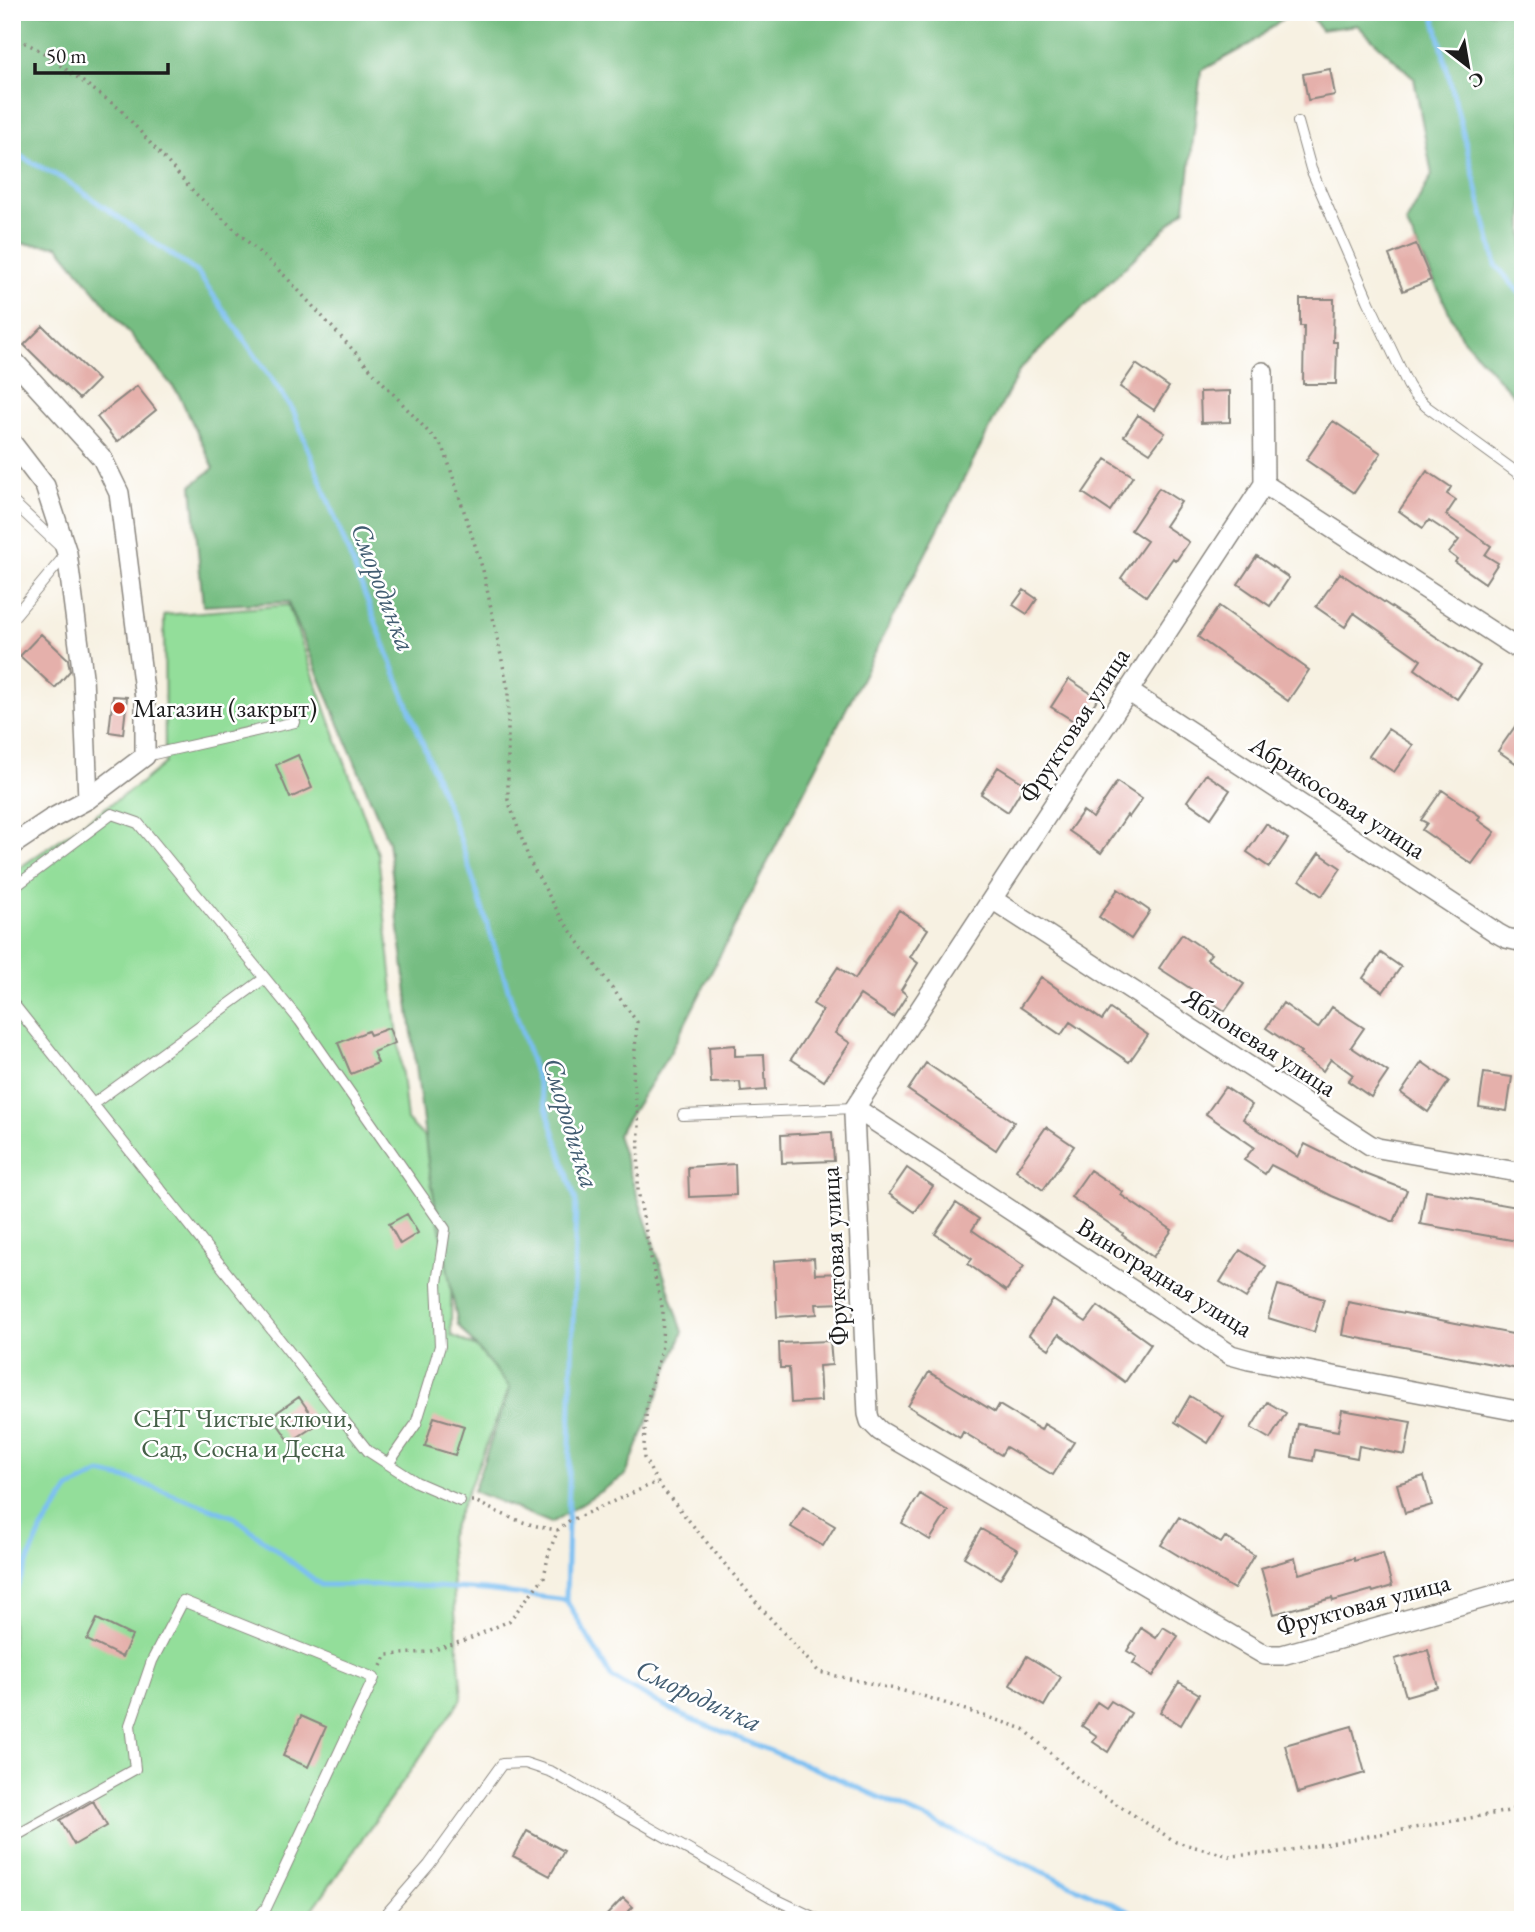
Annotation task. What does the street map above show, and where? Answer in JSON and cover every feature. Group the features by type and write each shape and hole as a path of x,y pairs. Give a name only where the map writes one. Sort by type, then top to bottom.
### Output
{"street":[{"path":"12,359 102,457 119,493 145,698 145,756 88,799 12,845"},
{"path":"1263,372 1264,484 1523,652"},
{"path":"12,443 45,486 67,552 83,676 88,799"},
{"name":"Фруктовая улица","path":"1264,484 855,1108 867,1414 874,1427 1265,1655 1282,1655 1523,1587"},
{"name":"Абрикосовая улица","path":"1128,691 1497,933 1523,942"},
{"name":"Яблоневая улица","path":"992,899 1370,1145 1523,1173"},
{"name":"Виноградная улица","path":"855,1108 1231,1355 1523,1412"}],"lane":[{"path":"1297,122 1311,169 1368,300 1415,396 1523,477"},
{"path":"12,501 67,552 12,619"},
{"path":"145,756 295,722"},
{"path":"12,890 112,814 138,823 300,1021 445,1229 437,1283 440,1346 416,1424 388,1464"},
{"path":"93,1104 265,978"},
{"path":"12,1002 368,1451 416,1482 460,1501"},
{"path":"683,1115 855,1108"},
{"path":"12,1838 135,1769 130,1726 152,1661 183,1601 374,1678 266,1908 256,1920"},
{"path":"381,1920 429,1865 502,1764 525,1763 552,1772 771,1897 819,1920"}],"path":[{"path":"12,36 41,51 120,108 195,193 286,277 444,449 483,570 508,689 508,800 530,862 562,919 637,1023 633,1076 639,1125 638,1191 663,1311 662,1346 648,1402 644,1458 657,1482 762,1609 819,1672 917,1694 1024,1729 1082,1782 1176,1842 1230,1856 1274,1853 1509,1811 1523,1804"},
{"path":"374,1678 387,1655 428,1651 469,1639 509,1621 544,1577 549,1552 558,1530 569,1521 657,1482"},
{"path":"460,1501 475,1501 505,1517 535,1527 558,1530"}],"green space":[{"path":"12,12 1291,12 1250,44 1201,71 1185,209 1020,369 670,1053 617,1135 683,1332 626,1475 551,1523 473,1491 510,1388 458,1325 429,1170 388,841 288,602 203,606 192,485 214,468 178,393 58,246 12,243"},
{"path":"1309,12 1521,12 1523,406 1461,337 1406,223 1432,175 1414,78 1357,25 1321,30"},
{"name":"СНТ Чистые ключи, Сад, Сосна и Десна","path":"288,605 378,854 407,1120 452,1165 451,1335 518,1367 449,1537 462,1698 305,1920 12,1920 12,873 138,785 165,763 164,615"}],"building":[{"path":"1330,69 1335,95 1308,100 1303,74"},
{"path":"1416,244 1431,280 1403,291 1389,255"},
{"path":"1300,299 1334,299 1336,384 1303,384 1304,326 1300,326"},
{"path":"43,326 98,380 79,399 24,345"},
{"path":"1136,364 1169,387 1154,410 1120,387"},
{"path":"137,386 156,410 117,442 97,417"},
{"path":"1230,391 1230,422 1201,423 1200,392"},
{"path":"1138,415 1165,433 1150,453 1124,436"},
{"path":"1333,421 1381,453 1354,493 1306,460"},
{"path":"1106,459 1133,476 1110,511 1083,493"},
{"path":"1427,471 1451,487 1447,494 1456,500 1446,515 1491,546 1485,555 1498,563 1485,583 1455,562 1457,559 1449,553 1459,540 1429,520 1423,528 1399,511"},
{"path":"1159,488 1181,502 1165,526 1189,542 1176,561 1173,558 1146,596 1121,578 1147,541 1131,530"},
{"path":"1257,556 1289,578 1270,606 1238,584"},
{"path":"1340,573 1480,666 1457,699 1415,669 1421,660 1354,613 1345,627 1316,607"},
{"path":"1024,590 1037,599 1027,614 1013,605"},
{"path":"1219,606 1309,670 1288,701 1198,637"},
{"path":"41,634 68,659 70,671 55,688 20,656"},
{"path":"1069,679 1098,698 1080,725 1051,707"},
{"name":"Магазин (закрыт)","path":"113,696 127,697 123,734 109,732"},
{"path":"1523,715 1523,768 1498,751"},
{"path":"1388,729 1413,745 1394,772 1369,756"},
{"path":"298,755 312,788 290,798 276,765"},
{"path":"998,767 1025,784 1008,812 981,794"},
{"path":"1206,774 1230,790 1211,818 1187,801"},
{"path":"1117,782 1142,799 1129,817 1127,815 1101,853 1069,831 1083,811 1093,818"},
{"path":"1442,790 1480,816 1478,820 1495,832 1472,864 1422,830 1427,823 1421,820"},
{"path":"1266,824 1288,839 1269,867 1247,852"},
{"path":"1319,853 1341,868 1322,896 1300,880"},
{"path":"1118,889 1150,911 1131,939 1099,917"},
{"path":"899,910 928,929 910,957 918,963 901,990 907,995 893,1017 860,995 835,1033 850,1043 824,1081 791,1059 823,1010 813,1004 838,967 855,979"},
{"path":"1182,934 1211,954 1207,959 1244,984 1225,1011 1159,968"},
{"path":"1381,953 1401,967 1383,992 1363,978"},
{"path":"1041,977 1102,1020 1110,1009 1148,1035 1129,1062 1070,1022 1061,1035 1020,1007"},
{"path":"1283,1003 1318,1028 1332,1007 1364,1028 1351,1047 1388,1072 1371,1097 1348,1081 1353,1075 1331,1059 1323,1071 1266,1028"},
{"path":"389,1028 395,1043 373,1052 378,1063 351,1074 338,1043 368,1031 370,1035"},
{"path":"735,1045 735,1056 764,1055 766,1090 741,1092 740,1082 711,1083 709,1047"},
{"path":"1422,1062 1449,1081 1428,1112 1401,1093"},
{"path":"926,1063 1014,1122 996,1150 908,1090"},
{"path":"1484,1073 1512,1077 1507,1111 1479,1107"},
{"path":"1225,1087 1252,1105 1243,1119 1298,1157 1305,1144 1363,1173 1407,1190 1394,1222 1332,1196 1271,1165 1265,1174 1244,1160 1254,1147 1206,1114"},
{"path":"1046,1127 1074,1146 1043,1190 1016,1170"},
{"path":"832,1132 834,1161 782,1163 781,1135"},
{"path":"735,1164 736,1195 689,1197 688,1167"},
{"path":"907,1168 933,1186 915,1212 889,1194"},
{"path":"1090,1170 1172,1230 1153,1257 1071,1197"},
{"path":"1426,1191 1523,1208 1523,1242 1420,1224"},
{"path":"956,1203 979,1219 972,1230 1024,1266 1006,1291 968,1264 972,1259 935,1234"},
{"path":"407,1214 418,1233 400,1244 389,1224"},
{"path":"1240,1250 1266,1266 1246,1298 1220,1282"},
{"path":"814,1258 815,1274 843,1273 844,1303 816,1304 817,1314 777,1317 774,1261"},
{"path":"1278,1285 1324,1299 1314,1332 1268,1318"},
{"path":"1053,1300 1086,1322 1098,1306 1151,1344 1125,1382 1059,1334 1049,1349 1029,1335"},
{"path":"1348,1302 1523,1336 1523,1370 1342,1335"},
{"path":"830,1341 832,1365 819,1366 821,1401 791,1403 789,1368 780,1368 779,1343"},
{"path":"929,1372 995,1412 999,1405 1041,1430 1044,1424 1074,1442 1053,1475 1006,1447 1001,1455 963,1432 960,1438 908,1406"},
{"path":"1190,1396 1224,1417 1208,1443 1175,1422"},
{"path":"299,1397 318,1424 290,1442 272,1416"},
{"path":"1267,1402 1286,1413 1270,1439 1251,1428"},
{"path":"1342,1410 1411,1422 1405,1455 1359,1446 1357,1458 1315,1450 1313,1461 1292,1457 1298,1424 1338,1431"},
{"path":"434,1417 464,1426 455,1455 425,1446"},
{"path":"1424,1476 1432,1505 1405,1513 1397,1484"},
{"path":"920,1494 948,1511 930,1540 902,1523"},
{"path":"803,1507 835,1526 823,1546 791,1527"},
{"path":"1179,1517 1221,1543 1225,1537 1254,1555 1234,1589 1161,1545"},
{"path":"981,1529 1018,1550 1000,1579 964,1557"},
{"path":"1383,1553 1392,1586 1333,1601 1332,1598 1274,1614 1261,1568 1295,1558 1299,1574 1354,1558 1354,1561"},
{"path":"97,1619 132,1636 122,1657 87,1640"},
{"path":"1163,1627 1178,1636 1153,1676 1133,1663 1137,1657 1127,1651 1141,1628 1156,1638"},
{"path":"1428,1650 1438,1687 1406,1696 1395,1659"},
{"path":"1027,1656 1061,1677 1044,1706 1010,1685"},
{"path":"1179,1682 1199,1694 1181,1725 1160,1712"},
{"path":"1111,1701 1131,1713 1108,1752 1093,1742 1097,1736 1082,1726 1097,1702 1106,1708"},
{"path":"301,1716 326,1727 308,1767 283,1756"},
{"path":"1352,1726 1365,1773 1298,1793 1285,1745"},
{"path":"93,1801 107,1826 74,1845 60,1820"},
{"path":"527,1831 564,1851 550,1876 513,1856"},
{"path":"623,1898 633,1907 620,1920 602,1920"}],"waterway":[{"path":"1433,12 1496,265 1523,297"},
{"name":"Смородинка","path":"12,152 67,181 198,273 293,410 460,839 576,1201 566,1600 612,1678 681,1715 828,1774 1148,1920"},
{"path":"12,1599 42,1529 69,1489 100,1473 133,1480 234,1517 321,1585 403,1585 485,1590 566,1600"}],"place":[{"name":"Магазин (закрыт)","path":"119,708"}]}
